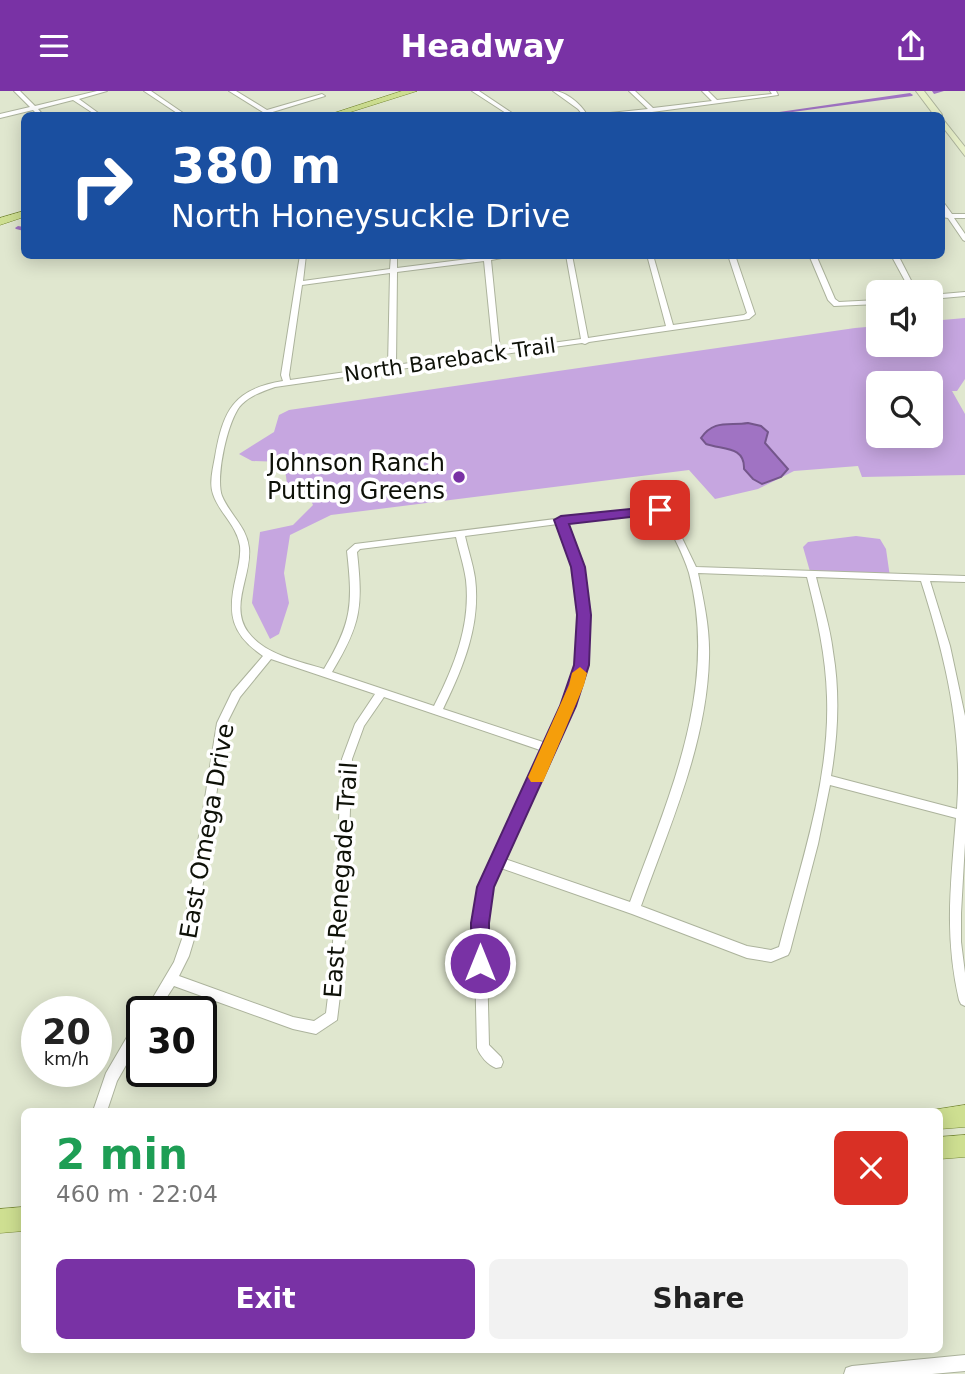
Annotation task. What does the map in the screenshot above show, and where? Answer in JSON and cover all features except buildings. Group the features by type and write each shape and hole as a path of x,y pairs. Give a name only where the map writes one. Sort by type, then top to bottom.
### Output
{"main road":[{"path":"344,112 412,91"},
{"path":"0,222 21,215"},
{"path":"943,1118 965,1116"},
{"path":"943,1148 965,1146"},
{"path":"0,1220 21,1219"}],"street":[{"path":"17,91 37,112"},
{"path":"0,116 104,91"},
{"path":"147,91 178,112"},
{"path":"232,91 267,112 323,96 314,91"},
{"path":"475,91 507,112"},
{"path":"556,91 582,112"},
{"path":"632,91 652,110"},
{"path":"705,91 716,102"},
{"path":"920,91 936,112"},
{"path":"635,112 774,93"},
{"path":"74,98 95,112"},
{"path":"945,125 965,153"},
{"path":"946,216 965,216"},
{"path":"946,216 965,239"},
{"path":"287,383 285,375 303,259"},
{"path":"392,368 394,259"},
{"path":"300,283 473,259"},
{"path":"487,259 497,353"},
{"path":"570,259 585,342"},
{"path":"651,259 670,329"},
{"name":"North Bareback Trail","path":"269,655 251,643 236,624 235,602 246,553 243,534 222,503 216,485 223,443 233,408 255,392 287,383 585,342 751,314 732,259"},
{"path":"813,259 832,300 838,304 866,303"},
{"path":"896,259 908,280"},
{"path":"943,296 965,294"},
{"path":"326,674 346,641 356,609 357,588 352,551 358,546 561,520 660,510 666,513 692,570 705,644 704,683 696,725 634,909"},
{"path":"496,1062 483,1048 480,923 485,887 577,685 584,641 584,615 578,567 561,520"},
{"path":"437,711 464,652 469,627 471,583 460,533"},
{"path":"692,570 965,579"},
{"path":"498,862 747,952 771,956 784,951 825,779 832,732 830,663 811,575"},
{"path":"924,577 955,685 961,722 964,765 953,941 957,974 965,1000"},
{"path":"269,655 550,749"},
{"name":"East Omega Drive","path":"162,996 184,957 189,936 222,723 236,695 269,655"},
{"name":"East Renegade Trail","path":"173,980 293,1023 316,1028 332,1016 347,759 353,734 366,711 382,692"},
{"path":"825,779 962,815"},
{"path":"101,1108 111,1078 126,1052"},
{"path":"852,1374 965,1363"}],"shaded area":[{"name":"Johnson Ranch Putting Greens","path":"965,318 965,379 957,391 952,391 965,414 965,475 862,477 858,466 794,471 758,489 715,499 689,470 331,515 290,535 284,573 289,603 279,634 270,639 252,603 260,532 293,525 313,505 308,494 287,484 284,462 252,461 239,454 274,432 279,415 289,410 866,327 866,357 943,357 943,320"},
{"path":"748,423 761,426 768,432 765,443 788,469 781,477 762,484 744,469 741,456 732,450 706,444 701,438 717,426"},
{"path":"856,536 880,539 886,549 890,577 811,575 803,547 808,542"}],"waterway":[{"path":"934,92 941,91"},
{"path":"783,112 910,95"}],"slow traffic":[{"path":"537,777 580,673"}],"place":[{"name":"Johnson Ranch Putting Greens","path":"459,477"}],"route":[{"path":"480,963 480,923 485,887 550,749 577,685 581,665 584,615 578,567 561,520 660,510"}]}
